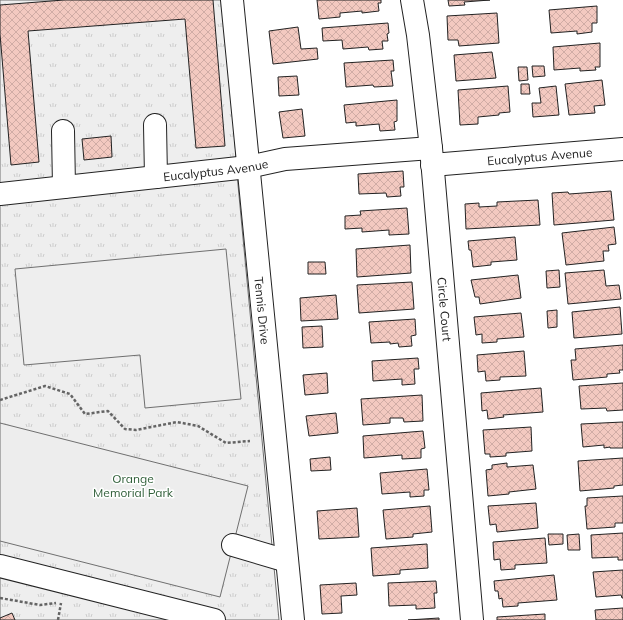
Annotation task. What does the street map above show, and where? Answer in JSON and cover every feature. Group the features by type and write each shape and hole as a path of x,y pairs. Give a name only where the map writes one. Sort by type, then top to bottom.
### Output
{"street":[{"name":"Tennis Drive","path":"232,0 293,620"},
{"name":"Circle Court","path":"412,0 418,35 432,156 472,620"},
{"path":"155,125 156,177"},
{"path":"63,131 64,187"},
{"name":"Eucalyptus Avenue","path":"0,194 248,167 285,159 432,156 623,149"},
{"path":"233,545 287,560"},
{"path":"0,566 214,620"}],"path":[{"path":"0,400 45,386 70,394 85,414 108,411 125,429 136,430 177,422 198,426 226,443 250,441"},
{"path":"0,598 40,605 61,602 58,620"}],"green space":[{"name":"Orange Memorial Park","path":"0,0 225,0 238,185 279,620 0,620"},
{"path":"226,249 241,399 145,408 140,355 24,365 15,269"}],"shaded area":[{"path":"0,423 248,486 220,597 0,541"}],"building":[{"path":"64,0 213,0 225,146 196,148 185,19 28,31 39,162 11,165 0,34 0,5"},
{"path":"317,0 381,0 381,3 378,3 379,11 340,13 340,17 319,19"},
{"path":"448,0 490,0 464,2 465,5 449,6"},
{"path":"597,6 597,23 592,23 592,32 577,34 577,31 551,33 549,10"},
{"path":"497,13 499,43 459,46 458,40 448,40 447,16"},
{"path":"388,23 388,41 382,41 383,49 369,50 368,47 343,49 342,40 323,41 322,28"},
{"path":"298,27 301,49 317,48 318,59 273,64 269,31"},
{"path":"600,43 600,67 595,67 596,70 580,71 580,68 554,70 553,47"},
{"path":"492,52 496,78 456,81 454,55"},
{"path":"393,60 394,71 391,71 393,86 374,87 373,85 346,87 344,63"},
{"path":"532,66 544,66 545,76 533,77"},
{"path":"518,67 527,67 528,80 519,81"},
{"path":"297,76 299,95 279,96 278,77"},
{"path":"602,80 605,105 594,106 595,113 569,115 565,84"},
{"path":"521,84 529,84 530,94 521,94"},
{"path":"508,86 510,112 499,113 499,115 478,117 478,124 460,125 458,90"},
{"path":"556,86 559,115 533,117 532,103 541,103 539,88"},
{"path":"397,100 397,121 394,122 395,130 380,131 379,124 356,126 356,122 346,123 344,105"},
{"path":"302,109 305,136 283,138 279,112"},
{"path":"111,136 112,157 84,160 82,139"},
{"path":"403,171 404,187 400,187 401,196 387,197 386,193 359,194 358,174"},
{"path":"611,191 614,220 554,225 552,193 568,192 569,194"},
{"path":"538,200 540,225 466,229 465,204 479,203 479,207 497,206 497,202"},
{"path":"407,208 409,234 389,235 389,230 362,232 362,228 345,229 345,216 361,215 360,211"},
{"path":"614,227 616,244 608,245 609,251 603,251 604,261 566,265 562,233"},
{"path":"515,237 517,260 491,262 491,265 473,267 471,250 469,250 468,241"},
{"path":"410,245 411,273 357,277 356,249"},
{"path":"308,262 325,262 326,274 308,274"},
{"path":"559,270 560,287 547,288 546,271"},
{"path":"604,270 606,286 619,285 621,299 568,304 565,273"},
{"path":"518,275 521,298 480,304 479,297 475,297 471,280"},
{"path":"412,282 414,309 359,313 357,285"},
{"path":"336,295 338,319 301,321 300,298"},
{"path":"620,307 622,334 574,338 572,312"},
{"path":"557,310 557,327 548,328 547,311"},
{"path":"521,313 524,337 497,339 497,342 482,343 482,334 476,335 474,317"},
{"path":"415,319 416,335 411,336 412,346 399,347 398,343 390,344 390,342 371,343 369,322"},
{"path":"322,326 323,347 303,348 302,327"},
{"path":"623,345 623,370 619,370 620,373 607,374 607,377 573,380 571,360 576,360 575,349"},
{"path":"524,351 526,376 500,377 500,380 486,381 485,371 478,372 477,355"},
{"path":"418,358 419,369 414,369 415,384 402,385 402,379 373,381 372,361"},
{"path":"327,373 328,393 305,395 303,375"},
{"path":"623,383 623,410 607,411 606,408 581,409 579,386"},
{"path":"541,388 543,412 503,415 504,417 488,419 487,410 482,411 481,393"},
{"path":"422,395 423,421 404,422 403,418 390,418 390,423 363,425 361,399"},
{"path":"336,413 338,433 309,436 306,416"},
{"path":"623,422 623,448 604,448 604,445 583,447 581,424"},
{"path":"531,427 532,451 506,453 506,456 490,457 490,454 485,454 483,430"},
{"path":"423,431 425,448 421,449 421,458 402,459 402,455 364,458 363,436"},
{"path":"330,457 331,470 311,471 310,459"},
{"path":"623,458 623,485 614,486 614,488 580,491 578,461"},
{"path":"507,463 507,467 533,465 536,489 488,496 486,470 492,469 492,465"},
{"path":"427,469 429,490 424,490 424,496 410,497 410,492 382,494 380,473"},
{"path":"623,496 623,523 615,523 615,527 587,529 585,506 587,506 587,498"},
{"path":"536,503 538,528 497,532 496,524 490,525 488,506"},
{"path":"430,506 432,532 413,534 413,537 386,539 383,510"},
{"path":"357,508 359,537 319,539 317,511"},
{"path":"623,533 623,560 618,560 618,557 592,558 591,535"},
{"path":"548,534 563,534 563,544 549,545"},
{"path":"579,534 580,550 568,550 567,535"},
{"path":"545,538 547,563 515,565 515,569 501,570 500,559 494,560 493,542"},
{"path":"427,544 428,568 400,570 400,574 373,576 371,548"},
{"path":"623,570 623,598 621,595 596,597 593,572"},
{"path":"554,575 557,600 518,603 518,606 503,607 502,598 499,599 498,591 495,591 494,581"},
{"path":"436,581 437,593 434,593 435,608 416,609 416,605 389,606 388,583"},
{"path":"356,583 357,595 341,596 342,613 322,614 320,585"},
{"path":"623,608 623,620 596,620 595,610"},
{"path":"12,613 15,620 0,620 0,618"},
{"path":"545,614 545,620 497,620 497,617"},
{"path":"439,618 439,620 408,620"}]}
